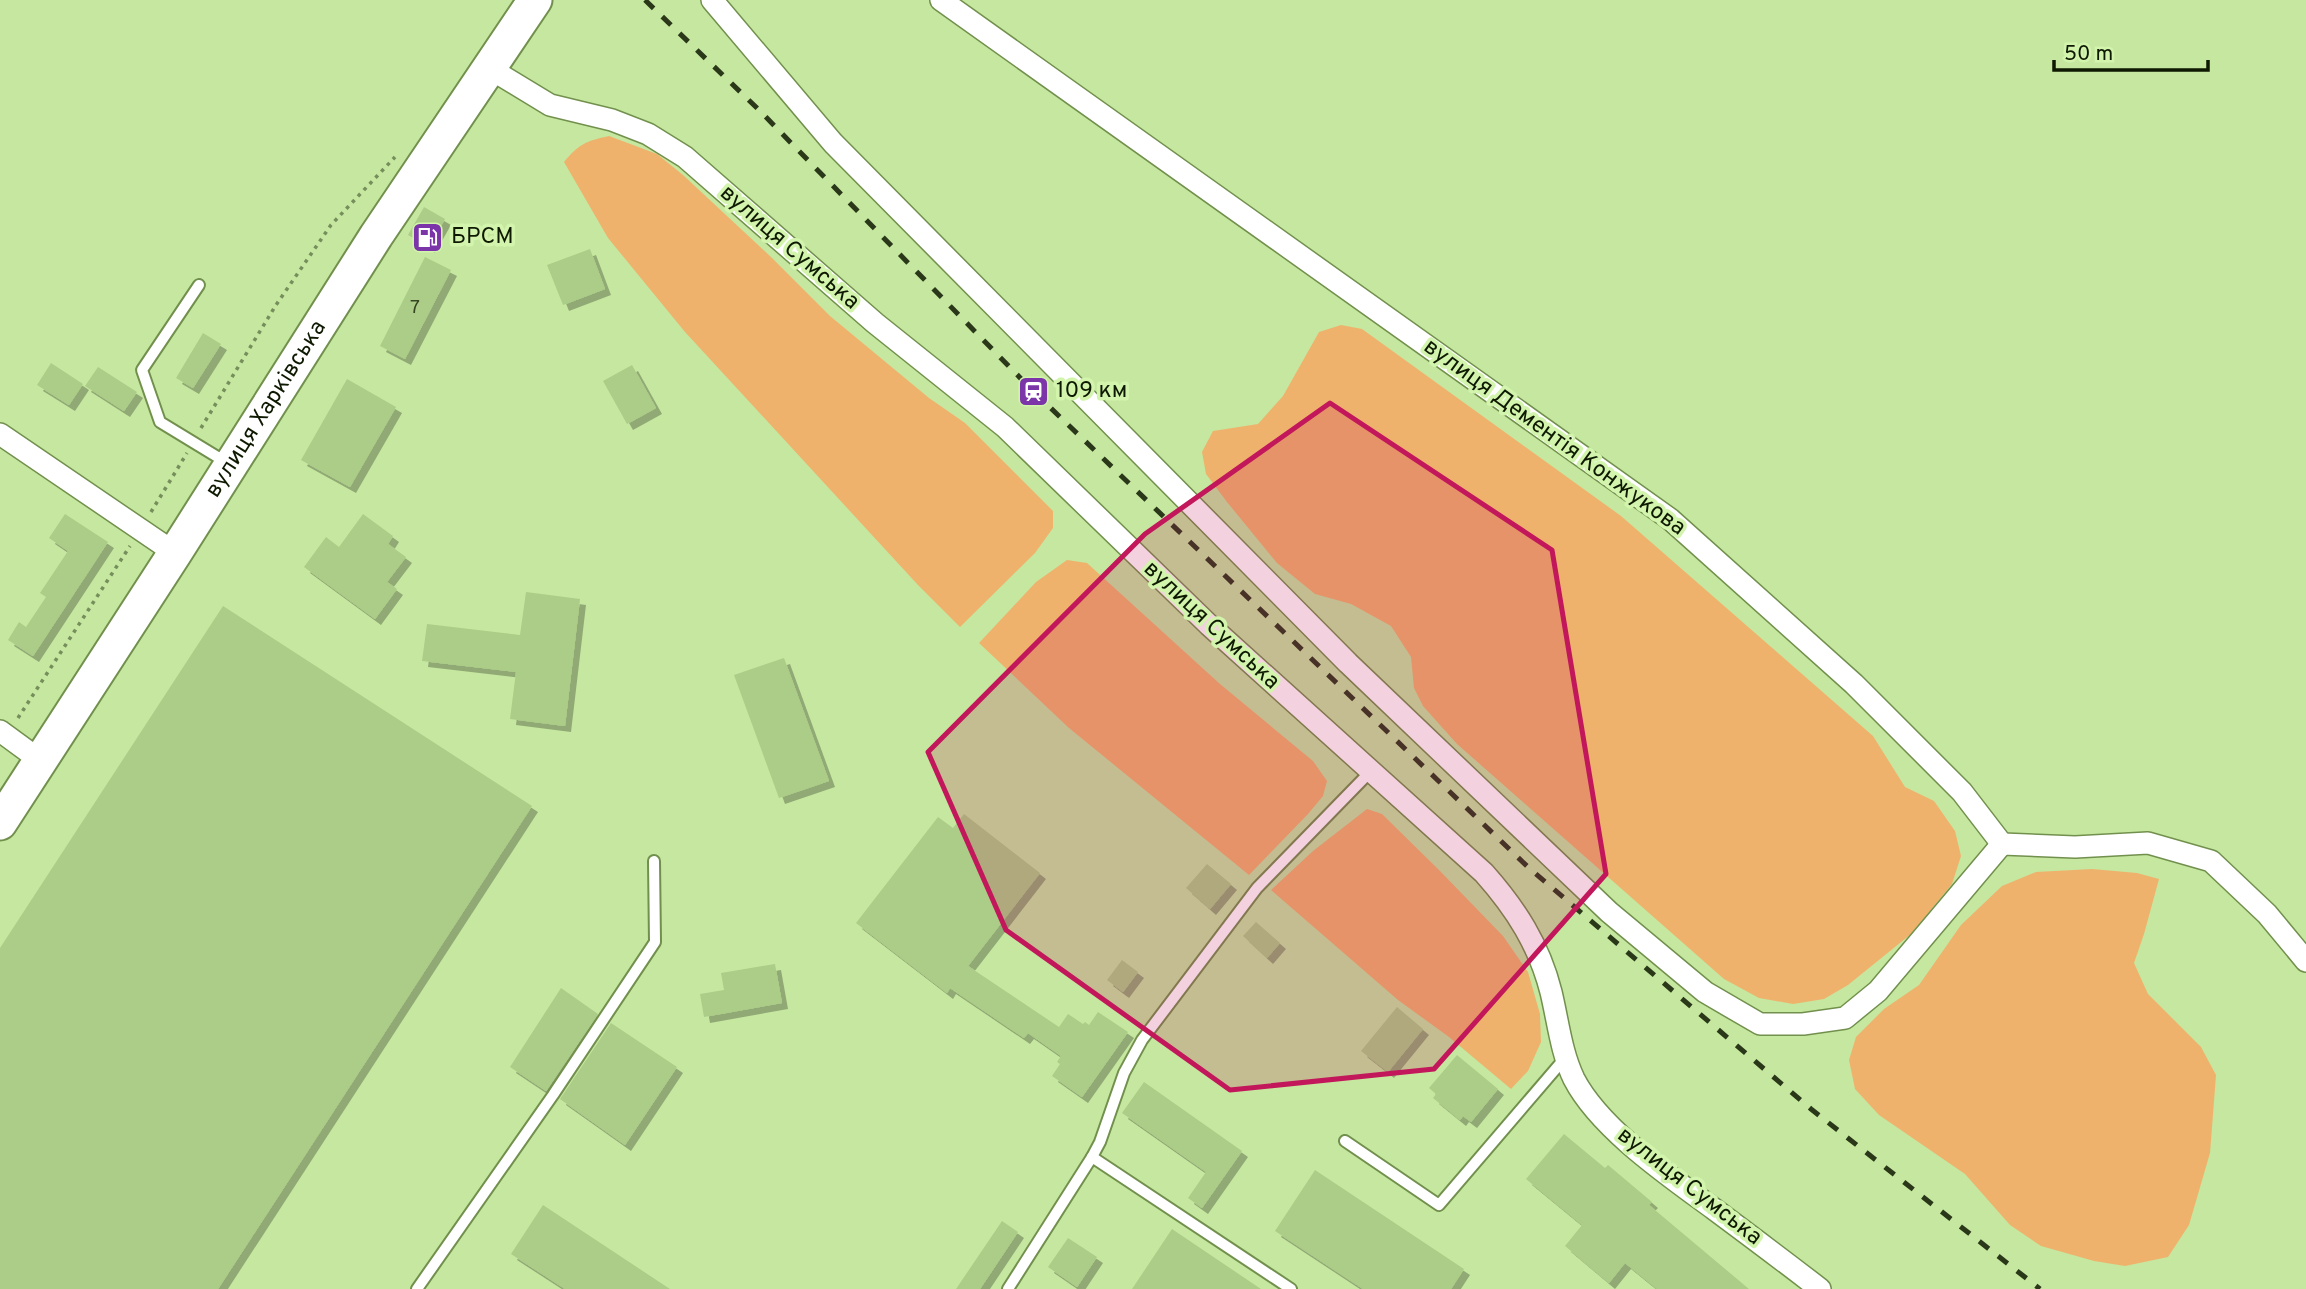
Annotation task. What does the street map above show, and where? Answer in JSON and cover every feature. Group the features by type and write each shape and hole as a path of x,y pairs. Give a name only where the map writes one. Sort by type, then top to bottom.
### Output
{"main road":[{"name":"вулиця Харківська","path":"0,822 376,236 535,0"}],"street":[{"path":"712,0 833,143 1348,663 1609,912 1705,992 1760,1024 1803,1024 1845,1018 1878,991 2001,844 2075,846 2148,843 2211,861 2267,914 2306,961"},
{"name":"вулиця Дементія Конжукова","path":"941,0 1670,519 1854,684 1962,792 2001,844"},
{"name":"вулиця Сумська","path":"489,68 550,105 624,124 649,134 685,157 874,323 1005,427 1190,607 1484,873 1526,927 1550,989 1565,1058 1588,1101 1634,1147 1820,1289"},
{"path":"0,434 175,553"},
{"path":"0,731 41,761"}],"lane":[{"path":"199,285 142,370 160,422 231,465"},
{"path":"1008,1289 1092,1157 1100,1142 1124,1073 1142,1040 1257,888 1370,772"},
{"path":"417,1289 655,942 654,861"},
{"path":"1345,1141 1439,1205 1565,1058"},
{"path":"1092,1157 1291,1289"}],"highlighted area":[{"path":"1330,403 1552,550 1606,874 1434,1069 1230,1090 1006,930 928,752 1145,534"}],"shaded area":[{"path":"609,136 657,154 683,175 830,316 929,398 965,423 1053,511 1053,528 1035,553 960,627 685,332 608,238 564,162 583,144"},
{"path":"1341,325 1362,329 1621,516 1873,736 1905,787 1934,801 1955,831 1961,856 1952,884 1911,934 1848,985 1824,999 1793,1004 1759,998 1724,979 1457,744 1423,706 1414,688 1411,657 1391,626 1351,604 1315,594 1277,563 1206,474 1202,452 1213,431 1258,424 1283,396 1319,332"},
{"path":"1067,560 1087,563 1220,684 1313,761 1327,781 1323,796 1249,875 1069,728 979,643 1036,582"},
{"path":"1367,809 1382,814 1439,870 1503,936 1528,972 1540,1014 1541,1042 1528,1071 1511,1089 1449,1037 1398,1000 1271,890 1313,851"},
{"path":"2092,869 2137,873 2159,879 2134,963 2148,994 2201,1047 2216,1075 2210,1153 2189,1225 2168,1257 2125,1266 2094,1261 2041,1246 2010,1225 1965,1174 1879,1115 1855,1089 1849,1060 1856,1037 1884,1009 1919,985 1961,925 2002,886 2036,872"}],"building":[{"path":"424,207 445,219 429,247 408,235"},
{"path":"590,249 605,289 563,305 547,265"},
{"path":"425,257 451,270 405,359 380,346"},
{"path":"203,333 221,344 193,388 176,378"},
{"path":"51,363 83,384 69,405 37,385"},
{"path":"632,365 656,408 627,424 603,381"},
{"path":"98,367 137,392 124,411 85,386"},
{"path":"347,379 396,407 350,487 301,460"},
{"path":"65,514 108,542 33,656 8,640 19,622 26,627 46,597 40,593 68,551 49,538"},
{"path":"363,514 393,536 388,544 406,557 387,582 397,589 375,619 304,567 326,537 339,547"},
{"path":"526,592 580,599 565,726 510,719 516,672 422,661 427,624 520,635"},
{"path":"223,606 532,806 218,1289 0,1289 0,948"},
{"path":"784,658 829,781 779,798 734,675"},
{"path":"964,814 1040,873 968,966 1059,1027 1068,1014 1089,1025 1098,1012 1128,1032 1082,1097 1052,1076 1060,1064 1057,1062 1061,1056 1028,1033 1024,1038 950,988 947,993 856,923 938,817 953,828"},
{"path":"1207,864 1231,884 1210,909 1186,888"},
{"path":"1256,922 1280,943 1267,958 1243,936"},
{"path":"1122,960 1138,972 1123,992 1107,980"},
{"path":"775,964 782,1003 704,1017 700,994 724,990 721,973"},
{"path":"561,988 598,1014 546,1091 510,1067"},
{"path":"1397,1007 1423,1029 1388,1072 1361,1051"},
{"path":"611,1023 677,1067 625,1145 560,1099"},
{"path":"1457,1055 1498,1089 1471,1122 1463,1116 1460,1120 1433,1098 1436,1094 1429,1088"},
{"path":"1144,1082 1242,1151 1202,1208 1188,1198 1206,1172 1122,1113"},
{"path":"1564,1134 1605,1168 1608,1165 1652,1202 1649,1205 1749,1289 1657,1289 1625,1263 1609,1283 1565,1246 1582,1225 1526,1179"},
{"path":"1315,1170 1464,1269 1451,1289 1363,1289 1275,1231"},
{"path":"543,1205 670,1289 565,1289 511,1254"},
{"path":"1002,1221 1018,1232 980,1289 956,1289"},
{"path":"1172,1229 1261,1289 1132,1289"},
{"path":"1068,1238 1097,1257 1077,1287 1048,1267"}],"railway":[{"path":"645,0 759,110 1033,391 1529,868 1811,1109 2040,1289"}],"place":[{"name":"БРСМ","path":"428,237"},
{"name":"109 км","path":"1033,391"}]}
